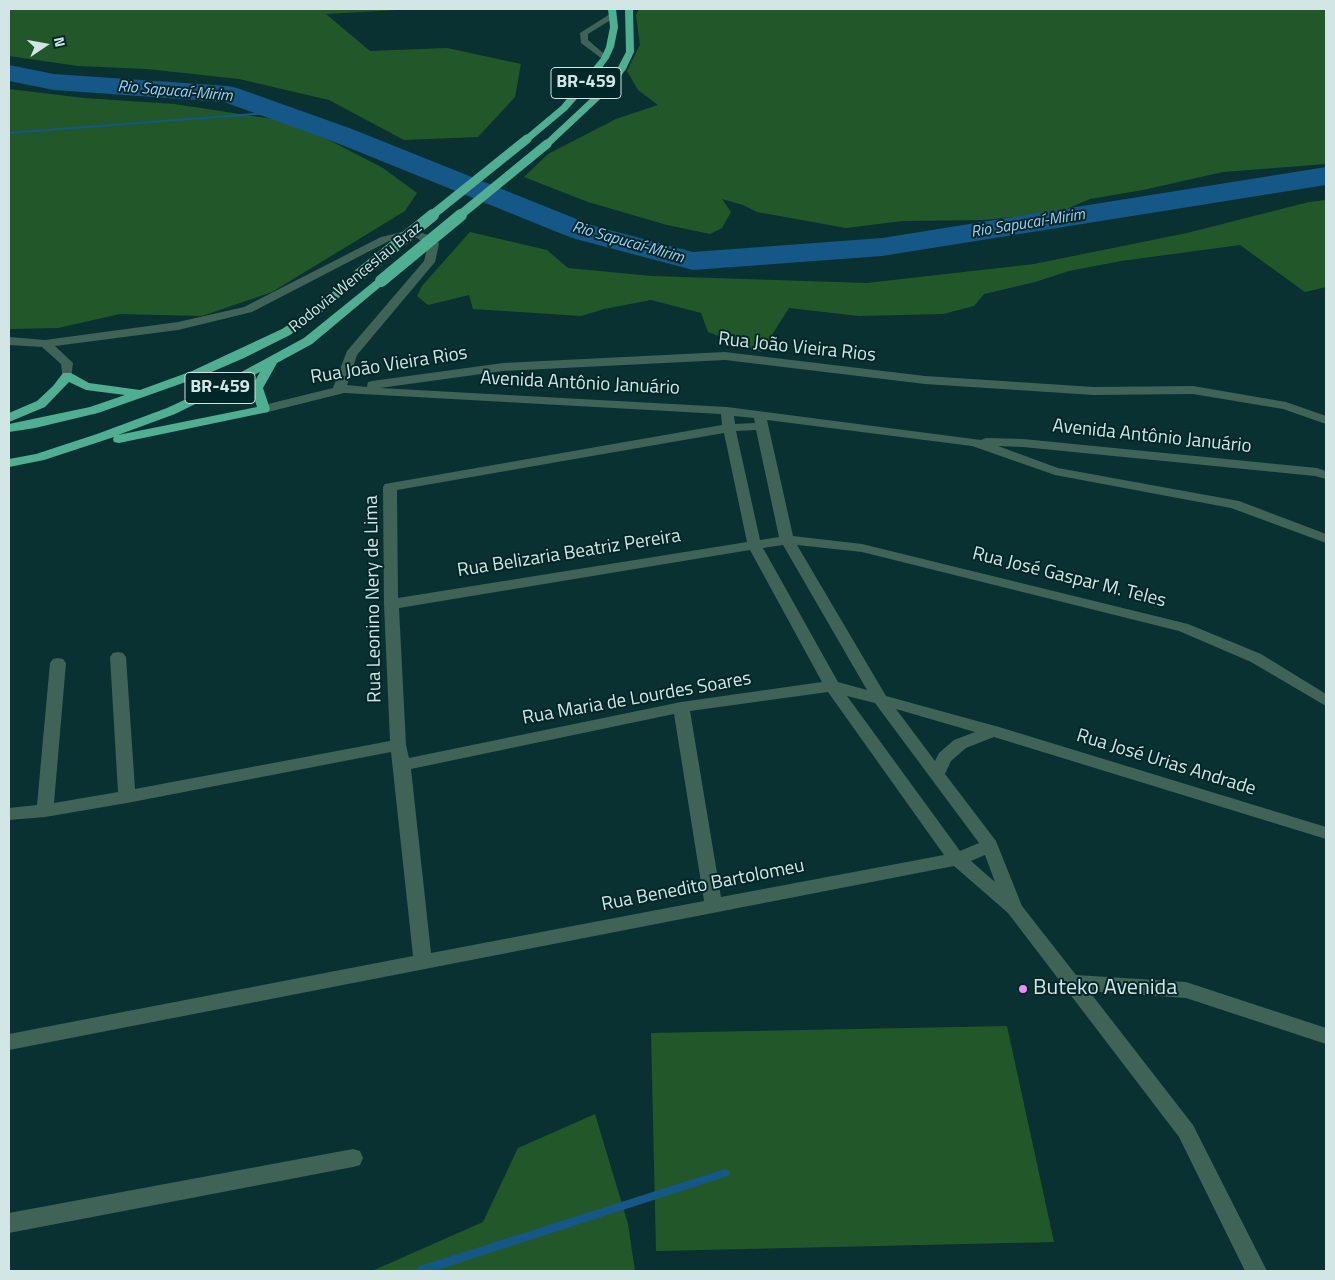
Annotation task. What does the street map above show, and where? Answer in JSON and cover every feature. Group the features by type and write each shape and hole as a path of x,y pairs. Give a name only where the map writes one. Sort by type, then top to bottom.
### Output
{"highway":[{"name":"Rodovia Wenceslau Braz","path":"9,464 102,438 171,411 308,341 547,144 609,86 630,52 629,9"},
{"name":"Rodovia Wenceslau Braz","path":"9,428 94,410 144,394 232,359 286,332 318,310 564,108 605,58 610,47 614,27 612,12"},
{"path":"39,457 264,409 257,388 272,361"},
{"name":"BR-459","path":"67,376 86,386 144,394"},
{"path":"9,418 41,404 57,389 67,376"}],"street":[{"path":"605,58 584,41 584,33 612,12"},
{"path":"9,341 45,344 178,326 248,310 385,239 402,235 427,238 434,244 429,262 351,354 339,389"},
{"path":"45,344 67,363 67,376"},
{"name":"Rua João Vieira Rios","path":"264,409 339,389 503,367 724,356 935,381 1094,391 1193,390 1286,406 1326,420"},
{"name":"Avenida Antônio Januário","path":"339,389 728,411 760,420"},
{"path":"728,411 729,428 754,544 832,686 957,859 1014,908 1186,1131 1256,1271"},
{"path":"1014,908 990,846 878,698 787,540 760,420 974,442 1056,471 1234,504 1326,539"},
{"name":"Rua Leonino Nery de Lima","path":"423,962 402,765 398,745 391,604 390,487 729,428 760,420"},
{"name":"Avenida Antônio Januário","path":"974,442 1023,442 1307,471 1326,475"},
{"name":"Rua José Gaspar M. Teles","path":"754,544 787,540 862,548 1183,627 1256,658 1326,701"},
{"name":"Rua Belizaria Beatriz Pereira","path":"391,604 754,544"},
{"path":"118,657 127,797"},
{"path":"45,811 58,663"},
{"name":"Rua Maria de Lourdes Soares","path":"402,765 681,707 832,686 878,698"},
{"name":"Rua José Urias Andrade","path":"878,698 993,731 1326,833"},
{"path":"681,707 714,906"},
{"path":"936,776 945,757 960,744 993,731"},
{"path":"9,814 45,811 127,797 398,745"},
{"name":"Rua Benedito Bartolomeu","path":"9,1042 957,859 990,846"},
{"path":"1071,982 1186,990 1326,1036"},
{"path":"9,1223 353,1158"}],"green space":[{"path":"9,9 415,9 326,14 370,51 447,48 521,64 515,97 478,137 404,140 329,100 239,79 147,69 78,66 9,56"},
{"path":"639,9 1326,9 1326,164 1223,172 1143,190 1090,199 1057,213 983,220 903,221 846,228 757,212 743,205 722,199 731,212 722,228 710,234 667,225 588,202 524,177 548,154 616,119 658,105 638,90 627,71 640,45 636,15"},
{"path":"9,89 84,98 174,104 279,120 327,139 383,168 417,193 405,211 272,292 202,316 120,314 58,328 9,329"},
{"path":"1326,200 1326,287 1305,292 1240,245 1121,261 1069,271 1035,282 984,294 974,306 943,314 859,316 789,308 761,352 708,332 701,313 651,300 604,309 581,316 473,309 469,295 428,305 417,296 422,286 470,232 547,250 568,268 652,276 867,283 1034,264 1187,233 1309,202"},
{"path":"1007,1026 1054,1242 656,1251 651,1033"},
{"path":"595,1114 628,1224 635,1271 372,1271 483,1222 518,1148"}],"waterway":[{"name":"Rio Sapucaí-Mirim","path":"9,73 54,82 228,94 342,135 583,232 693,261 882,247 1326,176"},
{"path":"9,133 279,112"},
{"path":"420,1271 725,1173"}],"place":[{"name":"Buteko Avenida","path":"1023,989"}]}
